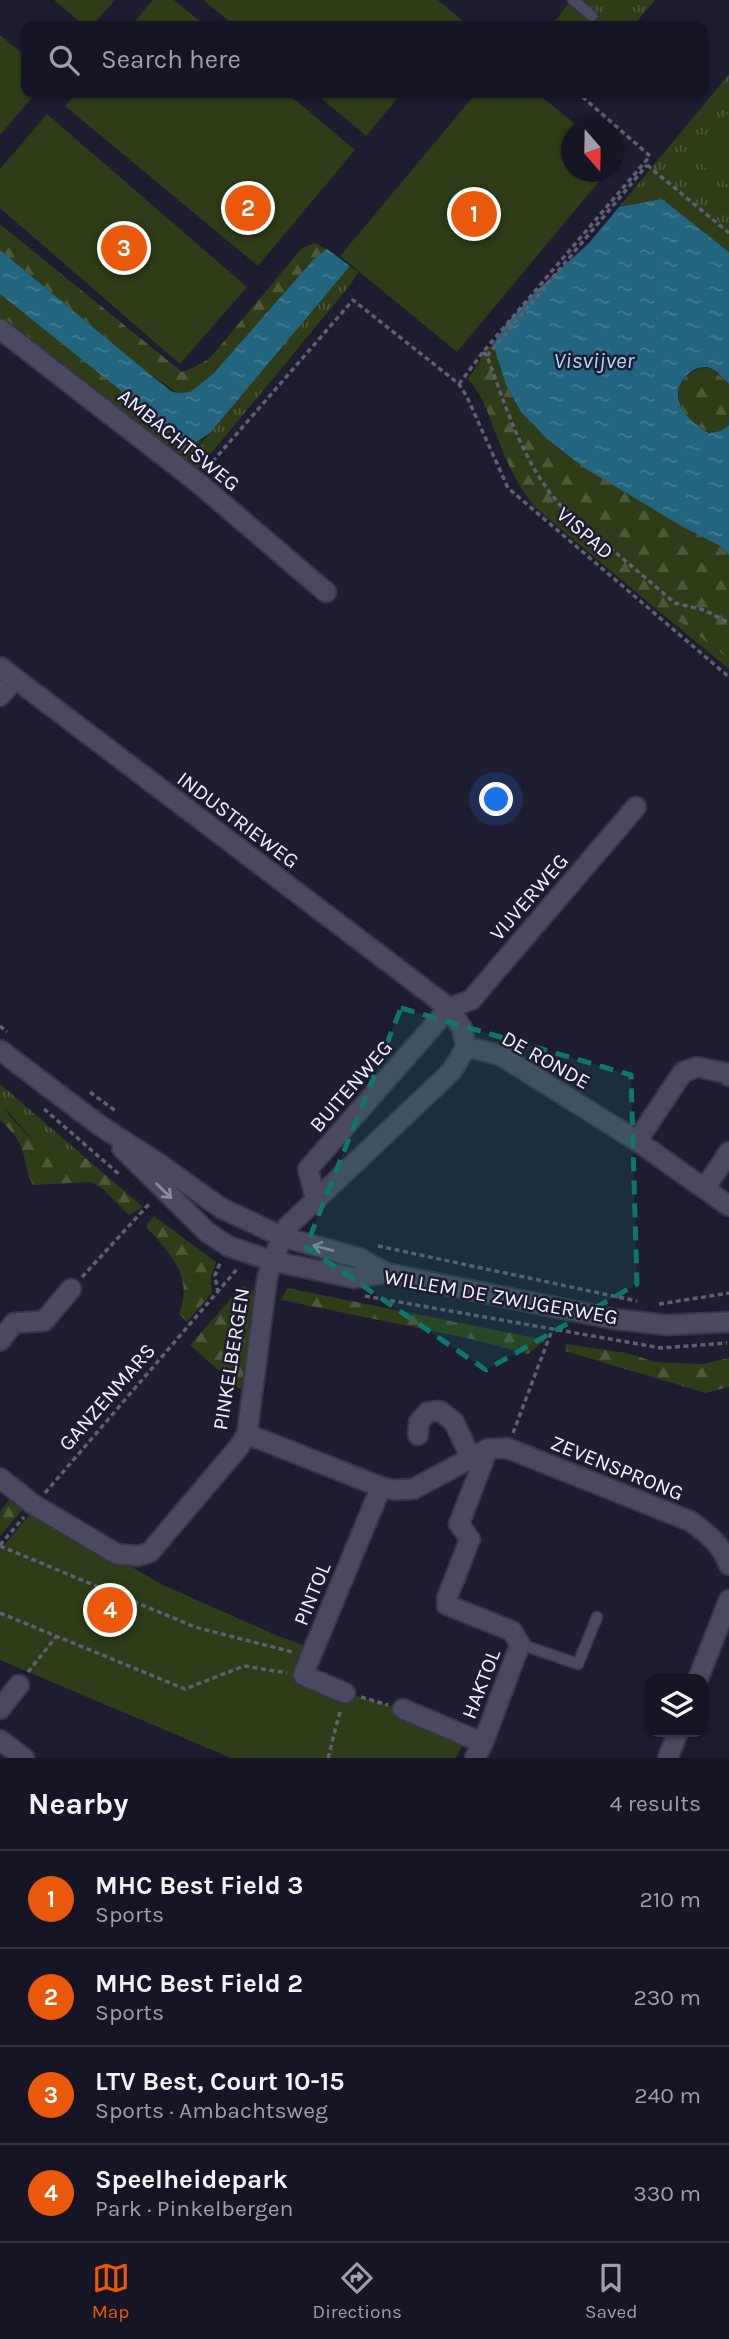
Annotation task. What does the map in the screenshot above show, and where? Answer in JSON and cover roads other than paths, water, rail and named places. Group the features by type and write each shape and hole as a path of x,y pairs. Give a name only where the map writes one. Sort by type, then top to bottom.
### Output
{"street":[{"name":"AMBACHTSWEG","path":"0,329 196,481 326,592"},
{"path":"0,696 8,673"},
{"name":"INDUSTRIEWEG","path":"8,673 449,1008"},
{"name":"VIJVERWEG","path":"449,1008 471,1000 636,807"},
{"name":"DE RONDE","path":"449,1008 462,1028 466,1047 500,1055 637,1141 729,1206"},
{"name":"BUITENWEG","path":"316,1200 308,1170 449,1008"},
{"path":"283,1237 287,1227 452,1071 466,1047"},
{"name":"WILLEM DE ZWIJGERWEG","path":"0,1050 99,1125 221,1208 283,1237 359,1258 386,1273 613,1319 667,1325 725,1320"},
{"path":"637,1141 683,1072 697,1067 729,1076"},
{"name":"WILLEM DE ZWIJGERWEG","path":"99,1125 207,1232 228,1246 272,1261 354,1278 386,1273"},
{"path":"705,1188 729,1152"},
{"name":"PINKELBERGEN","path":"0,1478 34,1505 117,1554 138,1556 150,1552 247,1434 267,1279 283,1237"},
{"path":"0,1342 14,1323 44,1321 71,1289"},
{"path":"247,1434 381,1487 395,1490 413,1489 489,1452 440,1411 428,1412 419,1422 418,1435"},
{"name":"ZEVENSPRONG","path":"489,1452 690,1521 710,1535 728,1558"},
{"name":"HAKTOL","path":"403,1709 479,1750 520,1644 512,1631 447,1605 447,1598 470,1539 459,1524 489,1452"},
{"name":"PINTOL","path":"345,1693 307,1666 381,1487"},
{"path":"700,1674 729,1600"},
{"path":"0,1709 19,1685"},
{"path":"668,1758 676,1737"},
{"path":"0,1740 24,1758"}],"lane":[{"path":"573,0 592,16"},
{"path":"520,1644 578,1664 597,1617"}],"water":[{"name":"Visvijver","path":"662,199 729,252 729,384 712,369 699,368 682,381 678,394 687,416 709,433 721,431 729,425 729,555 720,546 583,467 547,439 521,412 506,385 493,344 507,323 534,293 589,243 619,207"},
{"path":"327,249 350,266 210,433 195,443 185,440 141,407 0,294 0,250 171,391 190,392 213,374 314,259"}],"place":[{"name":"MHC Best Field 2","path":"248,208"},
{"name":"MHC Best Field 3","path":"474,214"},
{"name":"LTV Best, Court 10-15","path":"124,248"},
{"name":"Speelheidepark","path":"110,1610"}]}
